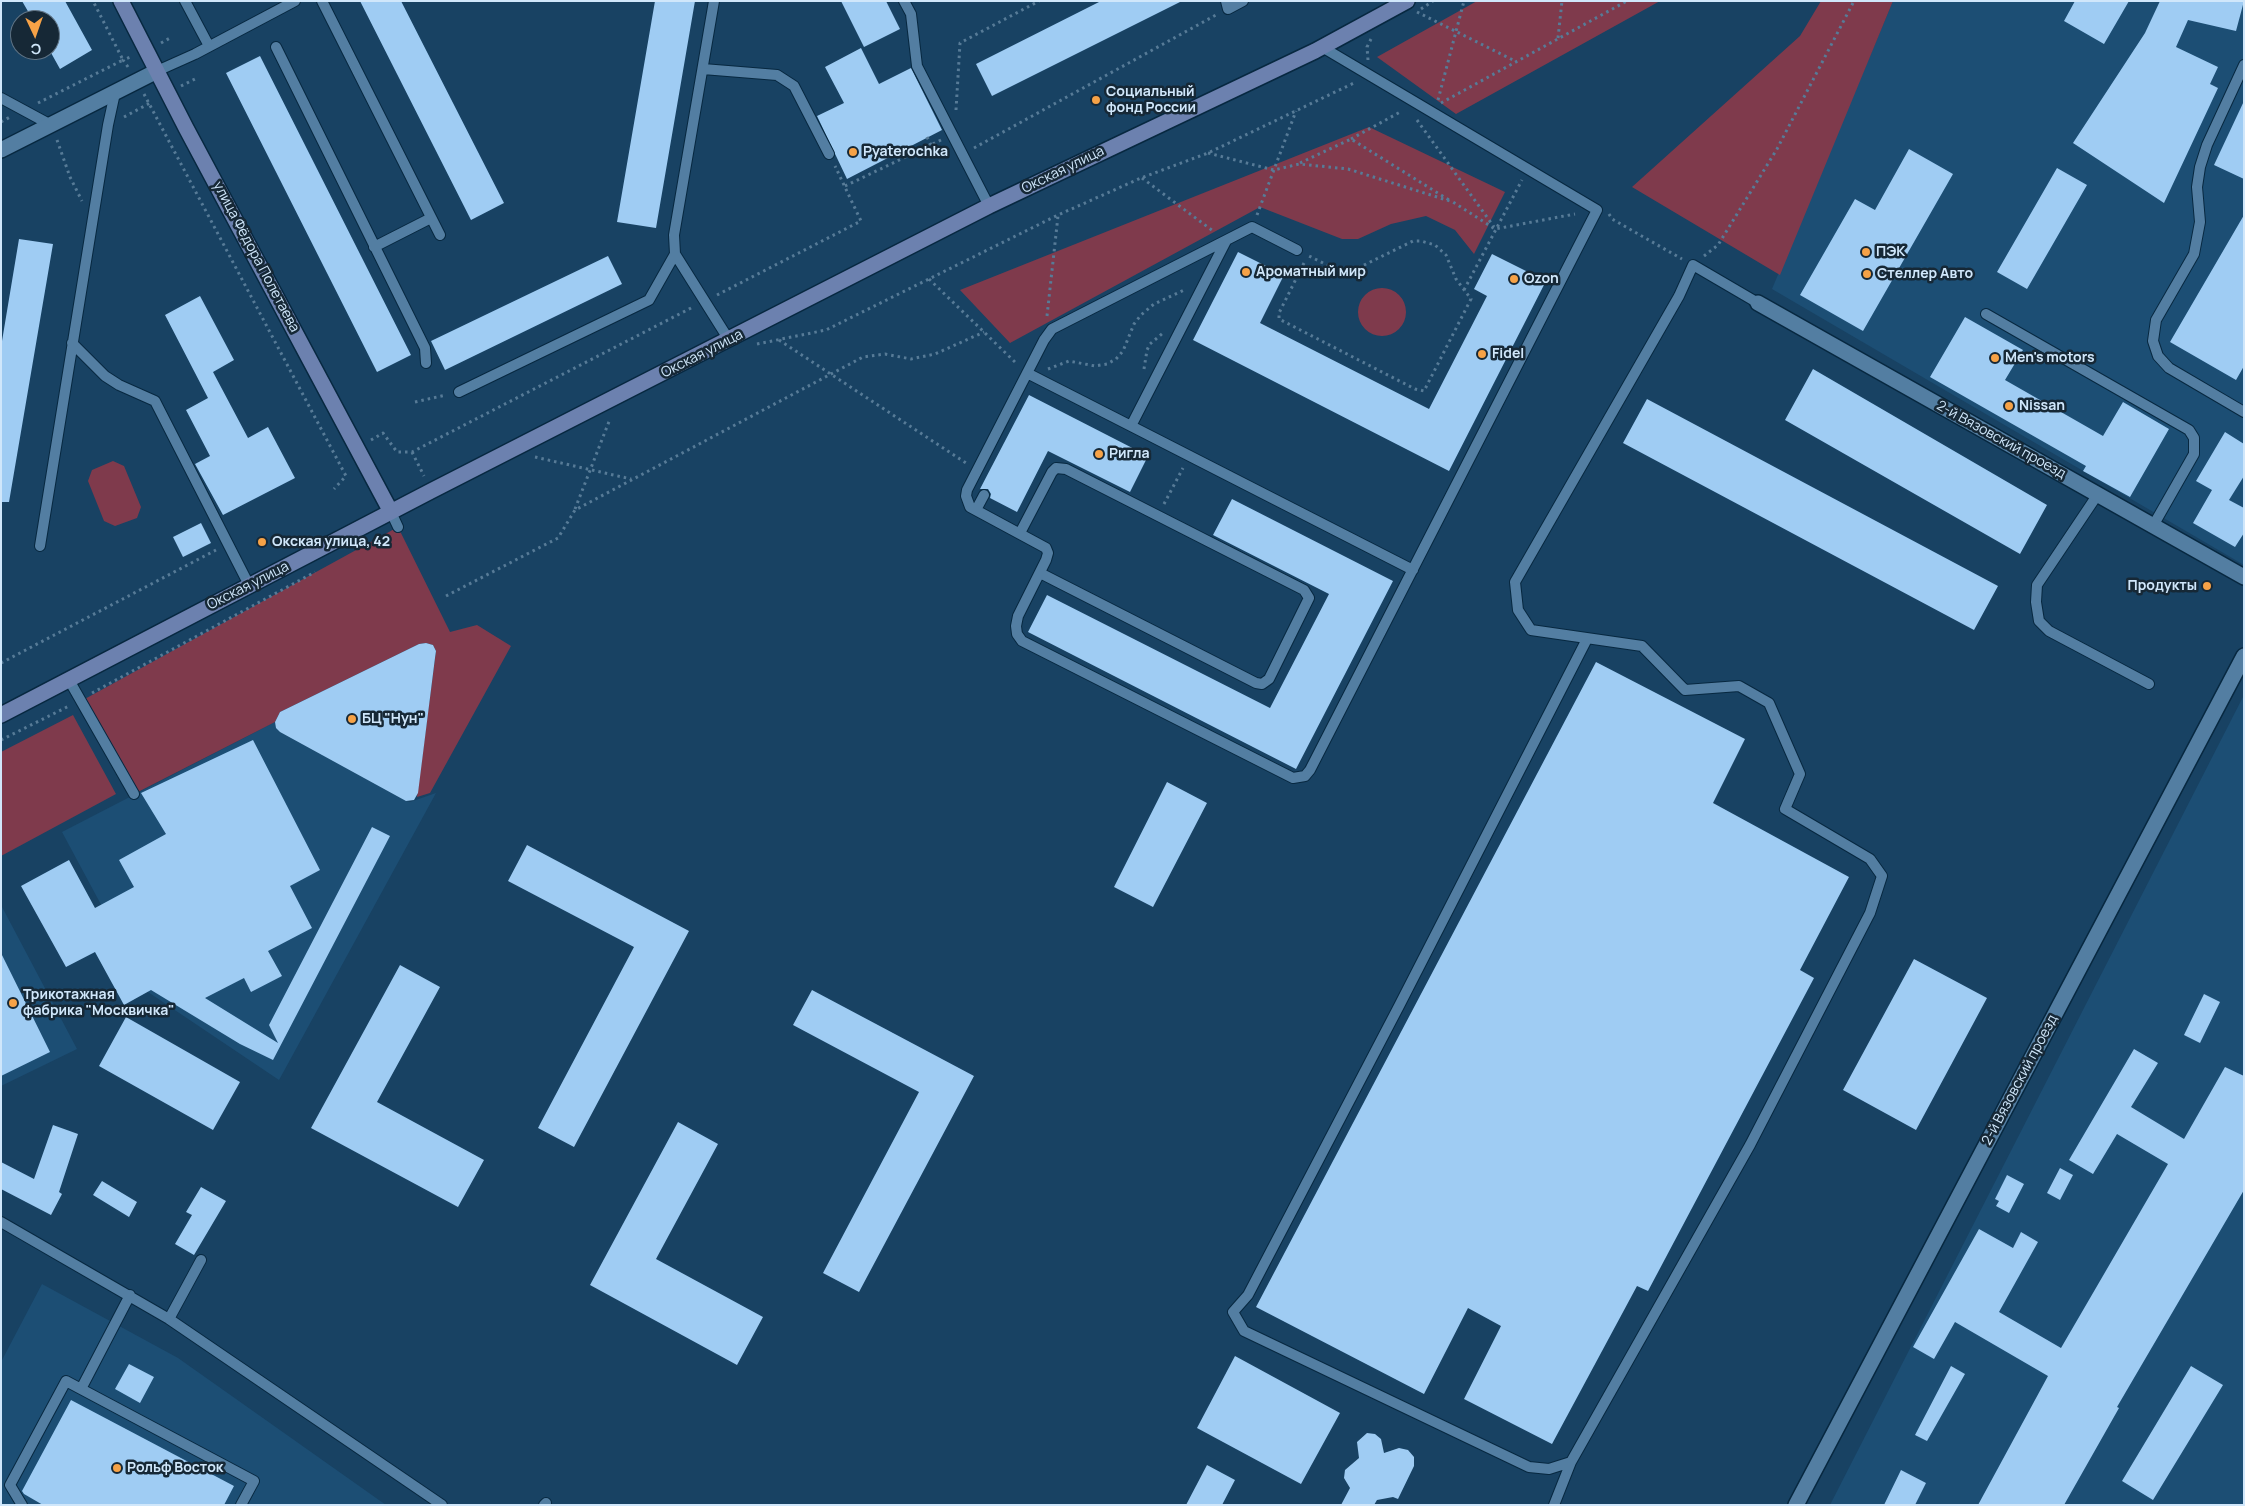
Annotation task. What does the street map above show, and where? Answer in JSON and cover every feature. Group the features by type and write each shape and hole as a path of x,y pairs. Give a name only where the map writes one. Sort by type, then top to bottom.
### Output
{"main road":[{"name":"улица Фёдора Полетаева","path":"121,1 391,512"},
{"name":"Окская улица","path":"1,715 391,512 989,206 1411,6"}],"street":[{"path":"1,150 157,71"},
{"name":"2-й Вязовский проезд","path":"1758,303 2244,577"},
{"name":"2-й Вязовский проезд","path":"1796,1505 2244,656"}],"lane":[{"path":"185,1 209,46"},
{"path":"157,71 295,1"},
{"path":"322,1 440,235"},
{"path":"714,1 674,235 675,254 729,340"},
{"path":"904,1 911,14 917,66 989,206"},
{"path":"1227,5 1243,1"},
{"path":"276,47 424,348 426,363"},
{"path":"1297,250 1252,227 1058,325 1044,340 1030,375 977,470 966,496 970,507 1046,548 1048,553 1018,616 1016,626 1022,642 1293,778 1305,776 1310,770 1601,208 1322,47"},
{"path":"2244,64 2206,145 2200,167 2198,187 2200,222 2194,254 2156,320 2153,341 2158,356 2169,368 2244,412"},
{"path":"703,69 777,75 794,86 829,154"},
{"path":"40,546 92,218 114,93"},
{"path":"1,98 51,125"},
{"path":"374,247 431,218"},
{"path":"1131,426 1226,240"},
{"path":"459,392 650,300 675,254"},
{"path":"1554,1505 1570,1462 1750,1145 1870,913 1882,876 1870,859 1785,808 1800,774 1769,703 1739,686 1685,690 1642,646 1531,630 1518,610 1515,582 1679,296 1693,265 1758,303"},
{"path":"1986,314 2189,430 2194,438 2194,454 2153,526"},
{"path":"72,344 105,376 119,385 155,401 249,586"},
{"path":"1030,375 1412,570"},
{"path":"1020,533 1052,472 1056,468 1066,469 1304,590 1310,598 1270,679 1262,684 1256,683 1040,573"},
{"path":"2098,494 2037,585 2036,602 2039,621 2048,631 2149,684"},
{"path":"976,510 984,495"},
{"path":"391,512 398,527"},
{"path":"1570,1462 1549,1469 1529,1466 1244,1331 1233,1312 1248,1295 1400,1006 1587,639"},
{"path":"69,680 134,794"},
{"path":"1,1222 169,1319 442,1505"},
{"path":"169,1319 201,1260"},
{"path":"80,1389 130,1295"},
{"path":"22,1505 10,1485 66,1381 254,1481 241,1505"}],"path":[{"path":"93,1 123,60 150,103 346,476 334,489"},
{"path":"844,186 930,145 953,137 960,43 1039,1"},
{"path":"1464,1 1436,105 1625,2"},
{"path":"1558,38 1562,1"},
{"path":"1351,139 1495,229 1601,208 1612,219 1693,265 1718,245 1777,149 1854,1"},
{"path":"962,154 1227,5"},
{"path":"1411,6 1515,61"},
{"path":"160,43 170,38"},
{"path":"1,122 134,56"},
{"path":"749,346 826,330 1058,215 1142,178 1208,153 1362,79"},
{"path":"108,125 150,103"},
{"path":"1208,153 1274,170 1299,164 1351,139 1408,108"},
{"path":"1252,227 1296,110"},
{"path":"1414,116 1495,229"},
{"path":"51,125 70,177 92,218"},
{"path":"927,138 930,145"},
{"path":"383,433 397,452 412,452 861,221 829,154"},
{"path":"1299,164 1348,169 1453,202"},
{"path":"1142,178 1226,240"},
{"path":"1464,290 1522,178"},
{"path":"1044,340 1058,215"},
{"path":"1297,250 1333,268 1347,270 1364,266 1413,242 1429,242 1446,254 1456,279 1470,296 1470,303 1426,388 1420,392 1279,319 1279,312 1308,256"},
{"path":"929,279 1030,375 1063,362 1078,361 1095,366 1112,362 1123,351 1134,324 1147,309 1205,281"},
{"path":"575,510 863,357 886,354 911,360 935,354 984,332"},
{"path":"778,340 977,470"},
{"path":"415,402 459,392"},
{"path":"446,596 558,538 575,510 610,418 601,422"},
{"path":"540,452 531,456 632,479"},
{"path":"1162,509 1189,456"},
{"path":"1,663 228,544"},
{"path":"1,740 80,700 321,569"}],"shaded area":[{"path":"1477,1 1660,1 1456,114 1377,57"},
{"path":"1821,1 1893,1 1780,275 1632,187 1800,36"},
{"path":"1893,1 2244,1 2244,565 1772,289"},
{"path":"1369,127 1505,192 1474,254 1455,230 1426,216 1391,224 1358,239 1342,239 1260,207 1010,343 960,290"},
{"path":"1377,288 1387,288 1396,292 1402,298 1406,312 1402,326 1396,332 1387,336 1377,336 1368,332 1362,326 1358,317 1358,307 1362,298 1368,292"},
{"path":"113,461 124,466 141,507 137,518 115,526 104,521 88,481 92,470"},
{"path":"398,527 450,632 477,625 511,646 430,793 417,797 436,651 433,645 426,643 419,644 280,712 275,722 134,794 83,700"},
{"path":"2244,695 2244,1505 1830,1505"},
{"path":"73,715 116,794 1,856 1,752"},
{"path":"275,722 280,732 406,801 410,802 436,793 279,1080 148,992 62,832"},
{"path":"1,905 77,1049 1,1086"},
{"path":"42,1284 178,1358 386,1505 1,1505 1,1362"}],"building":[{"path":"22,1 65,1 92,50 60,69 55,60 60,60 60,10 27,10"},
{"path":"360,1 401,1 504,203 471,220"},
{"path":"655,1 695,1 656,228 617,222"},
{"path":"841,1 886,1 900,29 864,47"},
{"path":"1101,1 1182,1 992,96 976,64"},
{"path":"2075,1 2129,1 2104,44 2064,21"},
{"path":"2160,1 2244,1 2236,31 2188,20 2176,47 2218,67 2210,84 2218,88 2164,203 2073,143 2145,33"},
{"path":"861,48 879,84 911,68 942,130 847,179 817,116 844,103 825,67"},
{"path":"260,56 411,355 377,372 226,73"},
{"path":"2244,101 2244,179 2214,165"},
{"name":"ПЭК","path":"1909,149 1953,174 1863,331 1800,295 1855,199 1875,210"},
{"path":"2057,168 2087,185 2027,289 1997,272"},
{"path":"2244,215 2244,366 2236,380 2170,342"},
{"path":"19,239 53,244 9,502 1,502 1,347"},
{"path":"1238,252 1284,275 1260,323 1429,409 1487,296 1474,289 1492,254 1546,281 1449,471 1193,340"},
{"path":"608,256 622,284 445,370 431,341"},
{"path":"200,296 234,360 213,372 248,438 268,427 295,478 223,515 195,464 210,456 186,410 208,398 165,315"},
{"path":"1965,317 2023,350 2005,380 2103,436 2123,402 2169,429 2130,497 2083,471 2086,466 1930,377"},
{"path":"1813,369 2047,505 2020,554 1785,420"},
{"path":"1029,395 1148,456 1130,492 1048,451 1017,512 990,498 991,494 988,489 980,489"},
{"path":"1647,399 1998,586 1974,630 1623,443"},
{"path":"2225,432 2244,444 2244,476 2229,500 2244,508 2244,533 2235,547 2193,523 2212,490 2196,481"},
{"path":"1232,499 1393,581 1296,769 1028,632 1047,595 1270,708 1329,594 1213,535"},
{"path":"201,523 211,543 183,557 173,537"},
{"name":"БЦ \"Нун\"","path":"419,644 433,645 436,651 418,793 414,800 406,801 280,732 276,728 275,722 280,712"},
{"path":"1596,662 1745,739 1713,803 1849,877 1800,970 1814,978 1648,1291 1637,1286 1552,1444 1464,1399 1501,1326 1468,1308 1424,1394 1256,1307"},
{"path":"253,740 320,870 290,886 312,928 268,951 282,976 251,992 244,978 205,998 278,1043 269,1025 372,827 390,836 273,1060 240,1044 151,990 124,1005 95,952 66,967 21,886 69,860 95,908 134,887 119,860 166,834 141,793"},
{"path":"1167,782 1207,803 1153,907 1114,887"},
{"path":"527,845 689,931 574,1147 538,1128 634,947 508,881"},
{"name":"Трикотажная фабрика \"Москвичка\"","path":"1,953 50,1052 1,1076"},
{"path":"1914,959 1987,998 1916,1130 1843,1090"},
{"path":"400,965 440,987 377,1102 484,1160 458,1207 311,1128"},
{"path":"812,990 974,1076 859,1292 823,1273 919,1092 793,1025"},
{"path":"2204,994 2220,1002 2200,1043 2184,1035"},
{"path":"126,1017 240,1082 213,1130 99,1066"},
{"path":"2134,1049 2158,1063 2131,1107 2184,1139 2225,1067 2244,1076 2244,1190 2117,1407 2119,1408 2064,1505 1978,1505 2048,1376 1955,1322 1934,1359 1913,1347 1979,1229 2013,1248 2021,1232 2038,1242 1999,1312 2061,1348 2168,1164 2117,1134 2093,1174 2069,1160"},
{"path":"678,1122 718,1144 656,1259 763,1317 737,1365 590,1285"},
{"path":"53,1125 78,1134 59,1192 62,1194 51,1215 1,1189 1,1162 34,1179"},
{"path":"2060,1168 2073,1175 2060,1200 2047,1193"},
{"path":"2007,1175 2024,1184 2009,1213 1996,1206 1999,1201 1995,1199"},
{"path":"102,1181 137,1202 129,1217 93,1195"},
{"path":"201,1187 226,1201 194,1255 175,1244 192,1215 186,1212"},
{"path":"1235,1356 1340,1413 1301,1484 1197,1428"},
{"path":"129,1364 154,1377 140,1403 115,1389"},
{"path":"1951,1366 1965,1374 1927,1441 1915,1435"},
{"path":"2191,1366 2223,1385 2153,1500 2122,1481"},
{"name":"Рольф Восток","path":"71,1400 234,1486 224,1505 43,1505 24,1494 22,1491"},
{"path":"1367,1433 1375,1434 1381,1439 1384,1453 1399,1448 1408,1450 1414,1457 1414,1466 1398,1499 1393,1497 1377,1500 1374,1505 1341,1505 1350,1488 1344,1478 1345,1470 1359,1458 1357,1442"},
{"path":"1207,1465 1235,1480 1222,1505 1186,1505"},
{"path":"1901,1470 1926,1483 1915,1505 1884,1505"}],"place":[{"name":"Социальный фонд России","path":"1096,100"},
{"name":"Pyaterochka","path":"853,152"},
{"name":"ПЭК","path":"1866,252"},
{"name":"Ароматный мир","path":"1246,272"},
{"name":"Стеллер Авто","path":"1867,274"},
{"name":"Ozon","path":"1514,279"},
{"name":"Fidel","path":"1482,354"},
{"name":"Men's motors","path":"1995,358"},
{"name":"Nissan","path":"2009,406"},
{"name":"Ригла","path":"1099,454"},
{"name":"Окская улица, 42","path":"262,542"},
{"name":"Продукты","path":"2207,586"},
{"name":"БЦ \"Нун\"","path":"352,719"},
{"name":"Трикотажная фабрика \"Москвичка\"","path":"13,1003"},
{"name":"Рольф Восток","path":"117,1468"}]}
